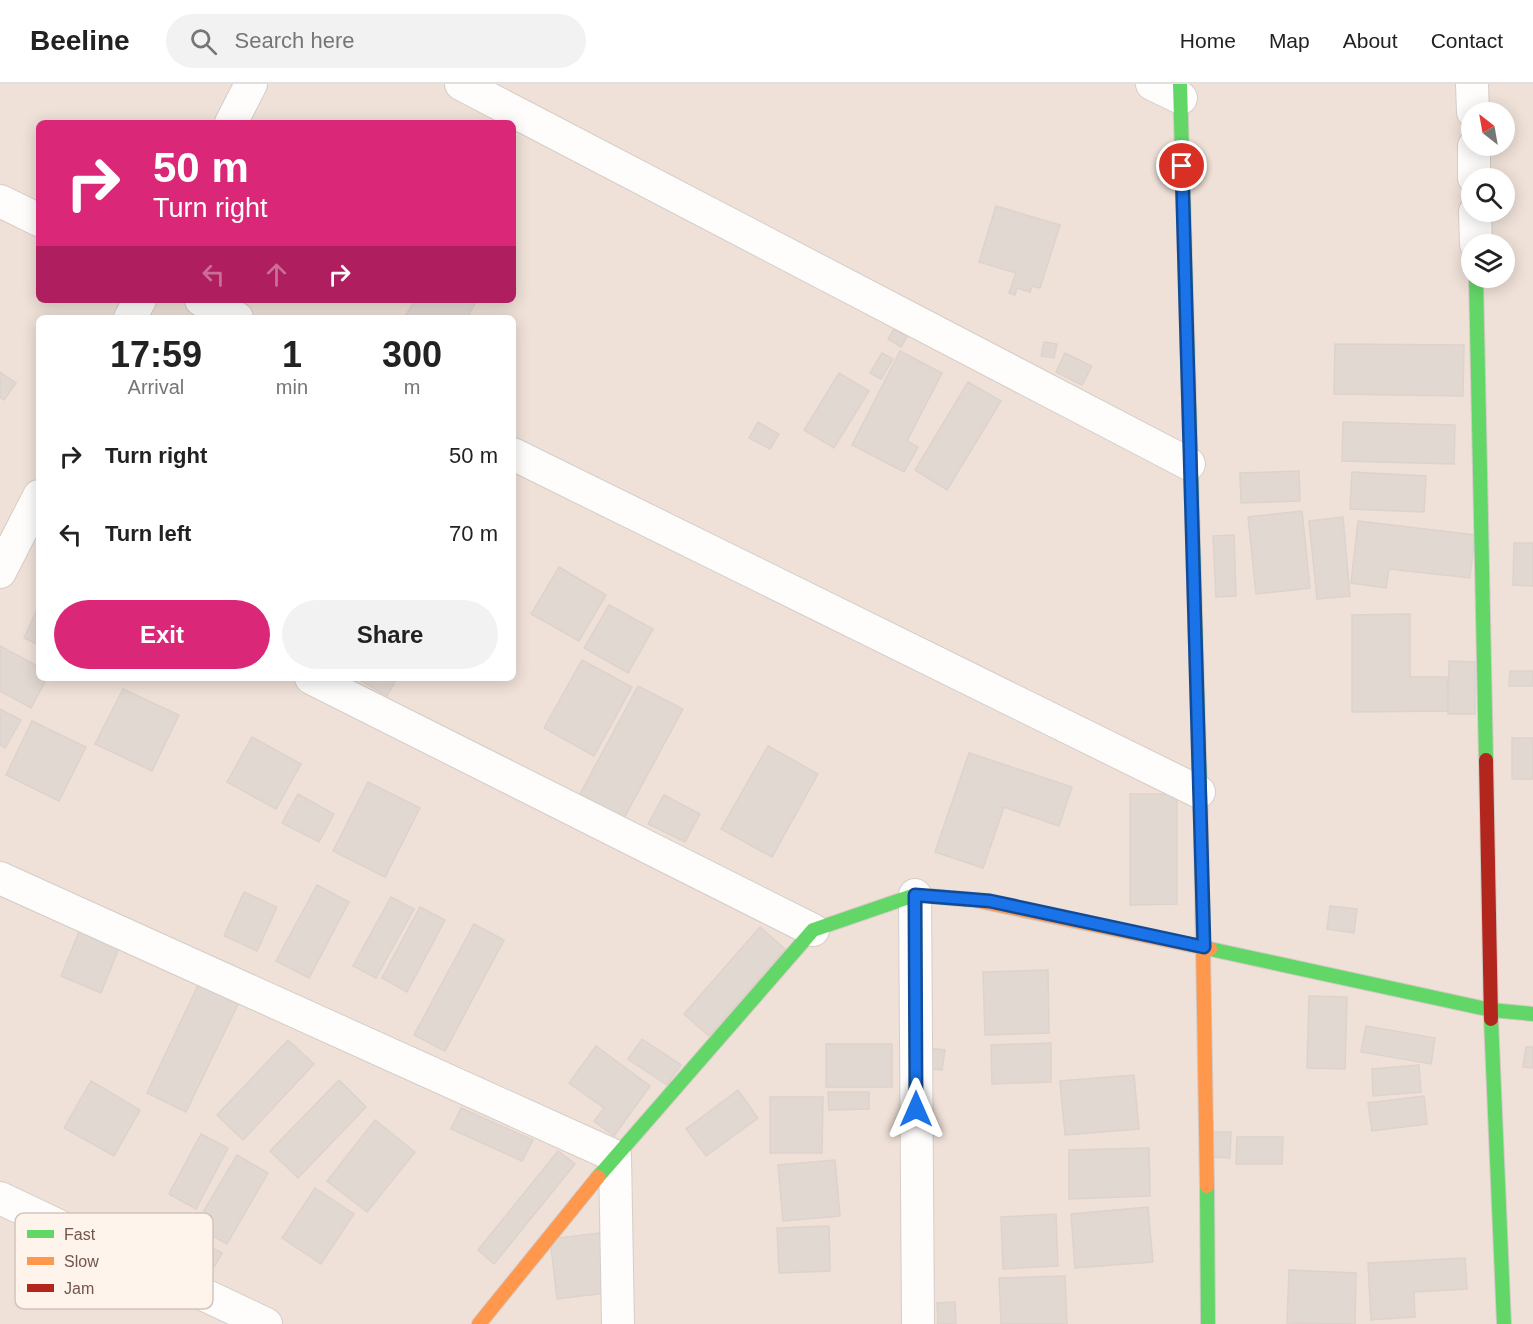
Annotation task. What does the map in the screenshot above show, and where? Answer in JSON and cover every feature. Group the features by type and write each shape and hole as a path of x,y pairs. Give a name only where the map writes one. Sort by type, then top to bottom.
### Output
{"street":[{"path":"233,120 251,84"},
{"path":"461,84 1190,464"},
{"path":"1152,84 1180,91 1204,947 1208,1324"},
{"path":"1472,84 1473,102"},
{"path":"0,201 36,219"},
{"path":"1476,288 1491,1010 1504,1324"},
{"path":"207,303 231,315"},
{"path":"516,455 1199,792"},
{"path":"0,572 36,502"},
{"path":"317,681 813,930"},
{"path":"0,878 615,1156"},
{"path":"479,1324 615,1156 813,930 915,895 990,901 1491,1010 1533,1014"},
{"path":"915,895 918,1324"},
{"path":"615,1156 618,1324"},
{"path":"0,1198 32,1213"},
{"path":"213,1299 266,1324"}],"shaded area":[{"path":"0,84 1533,84 1533,1324 0,1324"}],"building":[{"path":"996,206 1060,225 1040,288 1032,286 1030,292 1017,288 1015,295 1009,293 1016,273 979,262"},
{"path":"413,303 475,303 469,315 406,315"},
{"path":"894,329 907,337 901,347 888,339"},
{"path":"1044,342 1057,344 1054,358 1041,356"},
{"path":"1335,344 1464,345 1463,396 1334,394"},
{"path":"900,351 942,373 907,441 918,447 904,472 852,445"},
{"path":"882,353 893,359 881,379 870,373"},
{"path":"1065,353 1092,366 1082,385 1056,372"},
{"path":"0,372 16,383 4,400 0,397"},
{"path":"839,373 869,391 834,448 804,430"},
{"path":"968,382 1001,401 947,490 915,470"},
{"path":"758,422 779,434 770,449 749,438"},
{"path":"1343,422 1455,425 1454,464 1342,461"},
{"path":"1299,471 1300,501 1241,503 1240,473"},
{"path":"1352,472 1426,476 1424,512 1350,509"},
{"path":"1302,511 1310,588 1256,594 1248,517"},
{"path":"1343,517 1350,596 1317,599 1309,521"},
{"path":"1358,521 1475,535 1470,578 1389,569 1386,588 1351,583"},
{"path":"1234,535 1236,596 1216,597 1213,536"},
{"path":"1514,543 1533,543 1533,586 1513,585"},
{"path":"559,567 606,595 579,641 531,614"},
{"path":"609,605 653,629 628,673 584,648"},
{"path":"36,612 36,644 24,638"},
{"path":"1410,614 1410,677 1447,677 1448,711 1352,712 1352,615"},
{"path":"0,646 36,665 36,681 45,681 31,708 0,691"},
{"path":"582,660 632,687 594,756 544,728"},
{"path":"1449,661 1475,662 1475,714 1448,714"},
{"path":"1510,671 1533,671 1533,686 1509,686"},
{"path":"361,681 395,681 387,696"},
{"path":"638,686 683,709 624,818 580,794"},
{"path":"123,689 179,715 152,771 95,744"},
{"path":"0,709 21,720 5,748 0,745"},
{"path":"32,721 86,747 59,801 6,775"},
{"path":"252,737 301,764 276,809 227,782"},
{"path":"1512,738 1533,738 1533,779 1512,779"},
{"path":"768,746 818,774 772,857 721,829"},
{"path":"969,753 1072,787 1059,826 1004,807 983,868 935,852"},
{"path":"368,782 420,808 385,877 333,851"},
{"path":"298,794 334,814 319,842 282,823"},
{"path":"1130,794 1177,794 1177,904 1130,905"},
{"path":"664,795 700,814 685,842 648,824"},
{"path":"317,885 349,902 309,978 276,961"},
{"path":"244,892 277,907 257,951 224,936"},
{"path":"391,897 414,909 376,978 353,966"},
{"path":"1330,906 1357,909 1354,933 1327,929"},
{"path":"420,907 445,920 407,992 382,978"},
{"path":"474,924 504,940 445,1051 414,1035"},
{"path":"81,927 121,943 101,993 61,976"},
{"path":"760,927 785,949 709,1036 684,1014"},
{"path":"1048,970 1049,1033 985,1035 983,972"},
{"path":"200,981 240,1000 186,1112 147,1093"},
{"path":"1309,996 1347,997 1345,1069 1307,1068"},
{"path":"1366,1026 1435,1038 1431,1064 1361,1052"},
{"path":"642,1039 681,1065 667,1085 628,1059"},
{"path":"288,1040 314,1064 243,1140 217,1115"},
{"path":"1051,1043 1051,1082 992,1084 991,1045"},
{"path":"826,1044 892,1044 892,1087 826,1087"},
{"path":"596,1046 650,1086 614,1136 594,1121 604,1108 569,1083"},
{"path":"1526,1047 1533,1047 1533,1068 1523,1067"},
{"path":"926,1048 945,1050 942,1070 923,1068"},
{"path":"1419,1065 1421,1092 1373,1096 1372,1069"},
{"path":"1134,1075 1139,1129 1065,1135 1060,1081"},
{"path":"339,1080 366,1107 298,1178 270,1151"},
{"path":"91,1081 140,1110 114,1156 64,1128"},
{"path":"738,1090 758,1118 706,1156 686,1129"},
{"path":"828,1092 869,1092 869,1109 829,1110"},
{"path":"1424,1096 1427,1124 1372,1131 1368,1103"},
{"path":"770,1097 823,1097 822,1153 770,1153"},
{"path":"461,1108 533,1140 522,1161 451,1129"},
{"path":"375,1120 415,1152 367,1212 327,1181"},
{"path":"1212,1132 1231,1132 1230,1158 1212,1157"},
{"path":"201,1134 228,1148 196,1209 169,1194"},
{"path":"1237,1137 1283,1137 1282,1164 1236,1164"},
{"path":"1149,1148 1150,1196 1069,1199 1069,1150"},
{"path":"558,1151 575,1164 494,1264 478,1250"},
{"path":"237,1155 268,1173 227,1244 213,1236 213,1213 203,1213"},
{"path":"835,1160 840,1216 783,1221 778,1165"},
{"path":"315,1188 354,1214 321,1264 282,1238"},
{"path":"1148,1207 1153,1262 1075,1268 1071,1214"},
{"path":"1056,1214 1058,1266 1003,1269 1001,1217"},
{"path":"829,1226 830,1271 779,1273 777,1228"},
{"path":"600,1233 606,1293 557,1299 550,1239"},
{"path":"213,1248 222,1253 213,1266"},
{"path":"1465,1258 1467,1289 1414,1292 1415,1317 1371,1320 1368,1263"},
{"path":"1289,1270 1356,1273 1355,1324 1287,1323"},
{"path":"1065,1276 1067,1324 1001,1324 999,1278"},
{"path":"955,1302 956,1324 938,1324 937,1303"}],"traffic: fast":[{"path":"1180,84 1201,827"},
{"path":"1476,288 1486,760"},
{"path":"598,1177 813,930 915,895 974,900"},
{"path":"1210,949 1491,1010 1533,1014"},
{"path":"1491,1019 1504,1324"},
{"path":"1207,1186 1208,1324"}],"traffic: slow":[{"path":"1201,827 1207,1186"},
{"path":"974,900 1210,949"},
{"path":"479,1324 598,1177"}],"traffic: jam":[{"path":"1486,760 1491,1019"}],"route":[{"path":"916,1109 915,895 990,901 1204,947 1182,166"}]}
